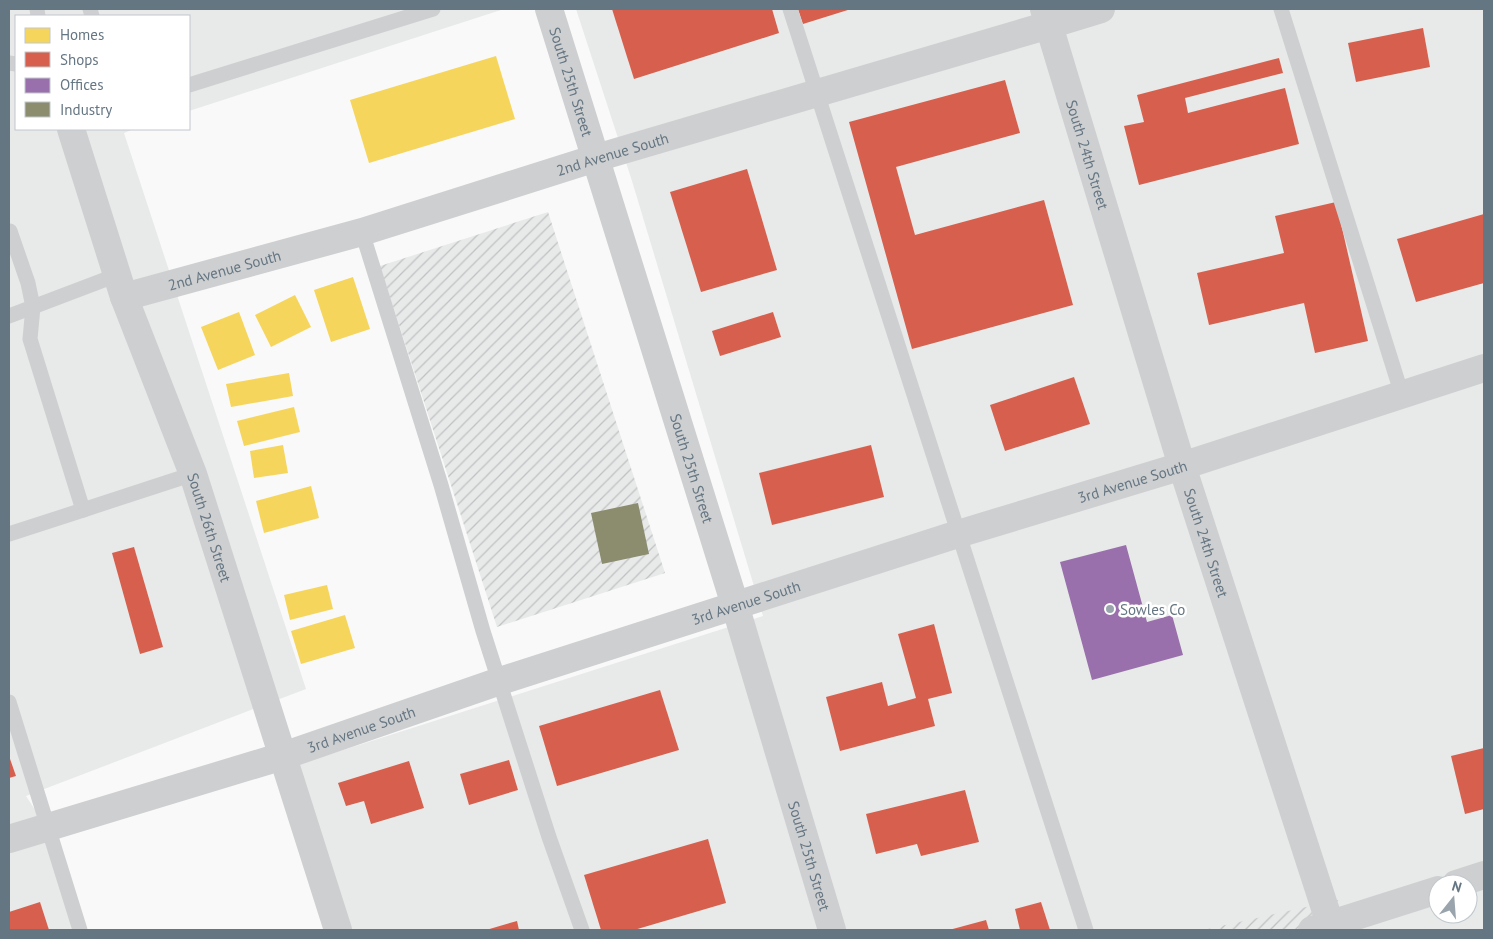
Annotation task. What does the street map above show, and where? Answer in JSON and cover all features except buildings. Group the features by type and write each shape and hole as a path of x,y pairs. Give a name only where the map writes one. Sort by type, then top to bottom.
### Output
{"street":[{"name":"South 25th Street","path":"549,9 735,605 832,930"},
{"name":"2nd Avenue South","path":"120,286 362,232 596,158 817,93 1047,17 1100,9"},
{"name":"South 24th Street","path":"1047,17 1182,466 1325,928"},
{"name":"South 26th Street","path":"71,130 120,286 194,474 338,930"},
{"name":"3rd Avenue South","path":"9,839 283,756 500,681 735,605 958,534 1182,466 1484,368"},
{"path":"1325,928 1428,893"}],"lane":[{"path":"190,85 433,9"},
{"path":"790,9 1086,930"},
{"path":"1281,9 1402,394"},
{"path":"9,230 28,283 33,307 30,338 83,510"},
{"path":"362,232 549,837 582,930"},
{"path":"9,316 33,307 120,286"},
{"path":"9,534 194,474"},
{"path":"9,702 80,930"}],"shaded area":[{"path":"9,9 504,9 190,111 190,15 15,15 15,130 132,130 124,133 306,689 26,796 47,828 80,930 9,930"},
{"path":"576,9 1484,9 1484,930 338,930 287,768 763,616 632,181"},
{"path":"548,212 665,573 497,627 380,266"},
{"path":"1338,900 1349,930 1203,930"}],"place":[{"name":"Sowles Co","path":"1110,609"}]}
